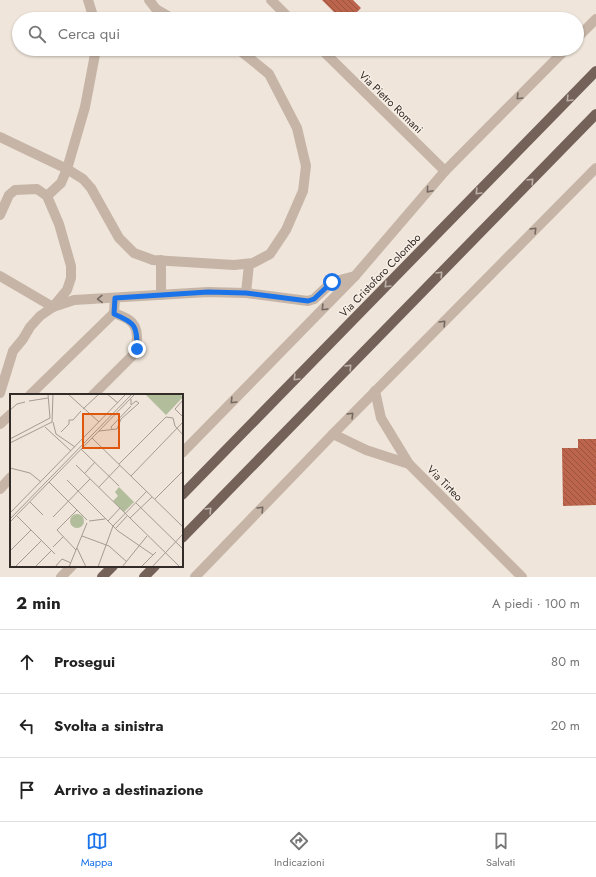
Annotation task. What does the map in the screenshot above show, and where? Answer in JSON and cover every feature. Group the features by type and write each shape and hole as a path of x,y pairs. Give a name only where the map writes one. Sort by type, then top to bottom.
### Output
{"main road":[{"name":"Via Cristoforo Colombo","path":"183,494 596,71"},
{"path":"183,537 596,114"},
{"path":"102,577 112,567"},
{"path":"144,577 154,567"}],"street":[{"path":"88,0 92,12"},
{"path":"149,0 156,9 161,12"},
{"path":"271,0 283,12"},
{"path":"584,31 596,19"},
{"path":"47,196 60,183 67,169 85,107 95,56"},
{"path":"0,137 67,169 83,179 91,188 119,238 134,253 153,260 234,265 253,263 270,254 286,230 303,191 306,166 297,128 268,74 247,56"},
{"name":"Via Pietro Romani","path":"328,56 445,171"},
{"name":"Via Cristoforo Colombo","path":"183,452 354,276 445,171 559,56"},
{"path":"195,577 375,391 596,168"},
{"path":"0,215 9,195 16,190 37,189 47,196 59,224 72,272 67,290 52,307 40,316 30,327 23,339 13,351 3,374 0,393"},
{"path":"160,260 161,295"},
{"path":"246,293 249,264"},
{"path":"0,276 52,307 74,300 208,292 246,293 308,301 314,299 332,282 354,276"},
{"path":"31,394 114,314 115,298"},
{"path":"94,394 133,355 137,349 137,333 134,324 130,320 114,314"},
{"path":"375,391 381,418 410,464"},
{"path":"0,424 10,415"},
{"name":"Via Tirteo","path":"333,434 366,450 410,464 522,577"},
{"path":"0,489 10,478"},
{"path":"61,577 71,567"}],"building":[{"path":"322,0 353,0 361,8 357,12 334,12"},
{"path":"578,439 596,439 596,505 563,506 562,448 578,448"}],"route":[{"path":"137,349 137,333 134,324 130,320 114,314 116,307 115,298 208,292 246,293 298,301 308,301 314,299 332,282"}]}
